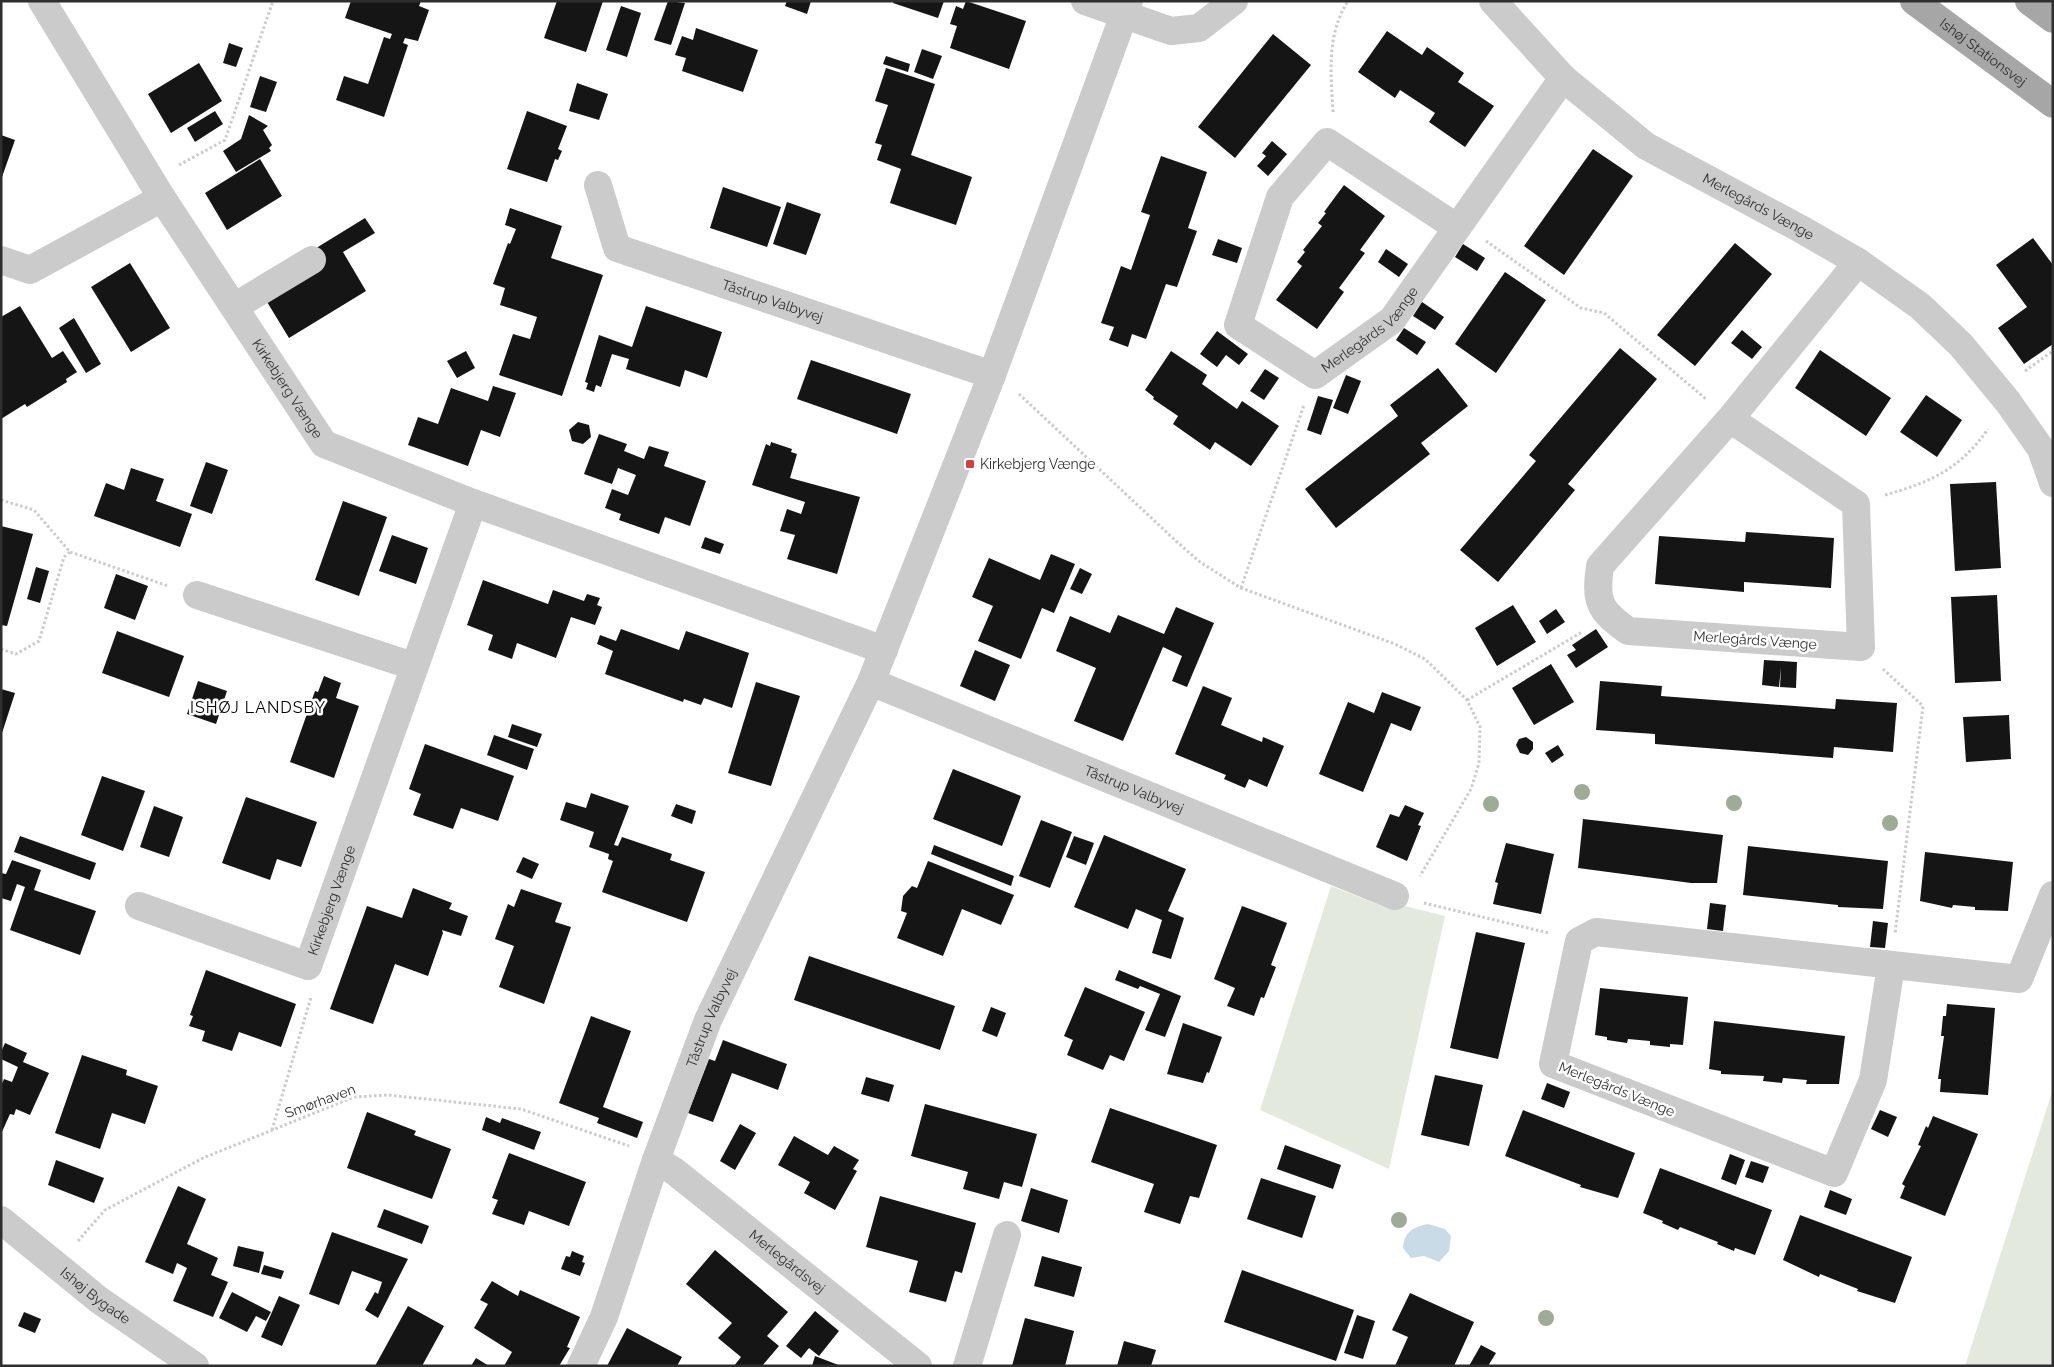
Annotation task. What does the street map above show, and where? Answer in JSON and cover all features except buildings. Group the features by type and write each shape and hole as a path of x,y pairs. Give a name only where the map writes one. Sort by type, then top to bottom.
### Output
{"main road":[{"name":"Ishøj Stationsvej","path":"1914,1 2053,104"},
{"path":"2029,1 2053,19"}],"street":[{"name":"Kirkebjerg Vænge","path":"42,1 157,189 324,444 473,503 884,650"},
{"path":"1085,1 1126,8 1171,31 1199,28 1234,1"},
{"name":"Merlegårds Vænge","path":"1493,1 1563,78 1646,146 1799,228 1858,262 1920,306 1961,345 2047,447 2053,483"},
{"name":"Tåstrup Valbyvej","path":"580,1366 604,1317 656,1160 708,1020 871,682 884,650 992,375 1126,8"},
{"name":"Merlegårds Vænge","path":"1327,142 1280,197 1238,325 1315,374 1392,320 1563,78"},
{"path":"1327,142 1456,227"},
{"name":"Tåstrup Valbyvej","path":"598,185 617,248 992,375"},
{"path":"1,260 30,270 157,189"},
{"path":"234,307 312,260"},
{"name":"Merlegårds Vænge","path":"1858,262 1730,419 1600,566 1596,591 1608,616 1628,631 1861,648"},
{"path":"1730,419 1856,504 1861,648"},
{"name":"Kirkebjerg Vænge","path":"140,906 308,966 413,666 473,503"},
{"path":"197,595 413,666"},
{"name":"Tåstrup Valbyvej","path":"871,682 1401,897"},
{"path":"1579,941 1596,932 2019,979 2053,895"},
{"name":"Merlegårds Vænge","path":"1579,941 1553,1064 1834,1173 1873,1080 1890,966"},
{"name":"Merlegårdsvej","path":"656,1160 674,1170 918,1366"},
{"name":"Ishøj Bygade","path":"1,1220 99,1300 195,1366"},
{"path":"967,1366 1007,1235"}],"path":[{"path":"157,189 225,140 273,1"},
{"path":"1327,142 1334,118 1330,56 1342,11 1348,1"},
{"path":"1456,227 1480,237 1581,308 1604,313 1730,419"},
{"path":"1241,588 1315,374"},
{"path":"992,375 1035,406 1194,556 1241,588 1395,644 1425,659 1467,700 1480,727 1479,763 1471,790 1401,897 1579,941"},
{"path":"1856,504 1919,485 1954,467 1981,440 2008,402"},
{"path":"1,500 34,510 70,552 197,595"},
{"path":"1,650 16,654 39,641 64,557 70,552"},
{"path":"1467,700 1608,616"},
{"path":"1861,648 1923,706 1890,966"},
{"path":"272,1130 311,999 308,966"},
{"name":"Smørhaven","path":"56,1266 105,1210 203,1158 354,1097 388,1095 521,1109 627,1145 656,1160"}],"shaded area":[{"path":"1331,886 1387,908 1393,903 1445,916 1389,1169 1260,1110"},
{"path":"2053,1089 2053,1366 1965,1366"}],"water":[{"path":"1428,1224 1445,1229 1451,1236 1449,1251 1439,1262 1424,1256 1411,1258 1403,1248 1405,1238 1410,1231"}],"place":[{"name":"Kirkebjerg Vænge","path":"970,464"}],"district":[{"name":"ISHØJ LANDSBY","path":"258,707"}]}
